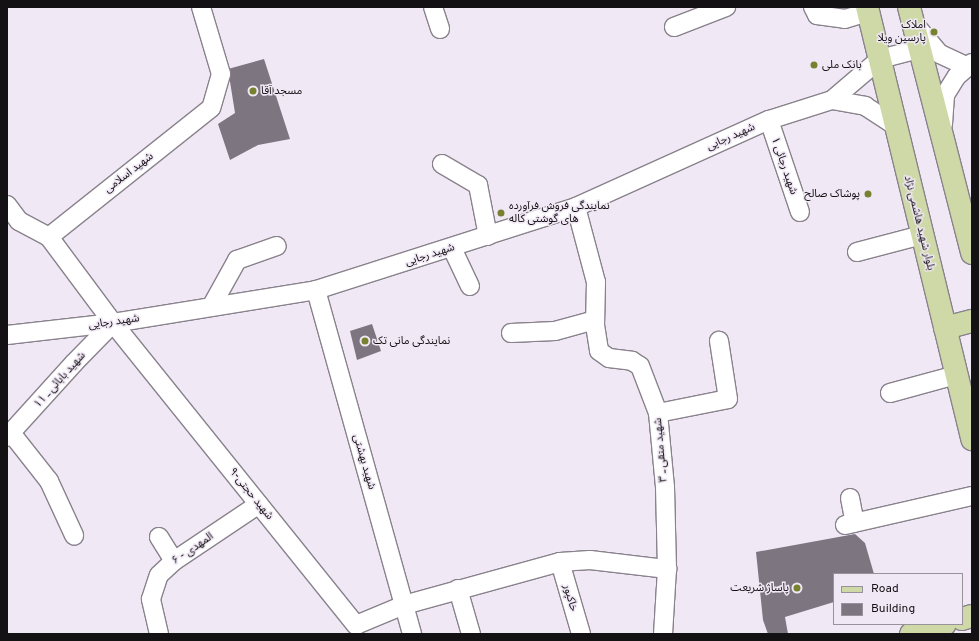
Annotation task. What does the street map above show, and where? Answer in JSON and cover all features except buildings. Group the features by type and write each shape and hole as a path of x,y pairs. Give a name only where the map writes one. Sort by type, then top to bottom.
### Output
{"main road":[{"name":"بلوار شهید هاشمی نژاد","path":"868,10 972,438"},
{"path":"911,14 971,247"},
{"path":"945,328 972,321"},
{"path":"911,634 942,625"}],"street":[{"name":"شهید اسلامی","path":"48,237 211,108 221,74 202,7"},
{"path":"433,7 440,29"},
{"path":"674,26 726,7"},
{"path":"813,7 817,15 845,19 868,10"},
{"path":"911,14 924,38 940,54 969,64 957,76 945,96 942,139"},
{"path":"832,100 880,59 919,48"},
{"path":"832,100 865,106 896,126"},
{"name":"شهید رجایی","path":"7,335 113,323 316,290 452,248 576,207 769,120 832,100"},
{"name":"شهید رجائی ۱","path":"769,120 800,212"},
{"path":"442,164 478,185 488,236"},
{"path":"7,205 19,221 48,237 113,323"},
{"name":"شهید متقی ـ ۳","path":"576,207 596,282 595,320 599,351 609,358 632,361 640,366 658,413 665,487 668,569 663,634"},
{"path":"856,252 922,235"},
{"path":"211,307 237,260 277,246"},
{"path":"452,248 470,286"},
{"name":"شهید بهشتی","path":"316,290 412,634"},
{"path":"511,333 555,331 595,320"},
{"name":"شهید بابائی ـ ۱۱","path":"10,435 74,363 113,323"},
{"name":"شهید حجتی-۹","path":"113,323 356,625 404,605"},
{"path":"658,413 728,399 719,341"},
{"path":"890,394 956,375"},
{"path":"10,435 49,481 74,535"},
{"path":"850,498 850,524 972,496"},
{"name":"المهدی - ۶","path":"159,634 151,599 159,576 174,561 259,504"},
{"path":"159,537 174,561"},
{"path":"404,605 560,562 590,560 668,569"},
{"name":"خاکپور","path":"560,562 581,634"},
{"path":"458,589 471,634"}],"place":[{"name":"املاک پارسین ویلا","path":"934,32"},
{"name":"بانک ملی","path":"814,65"},
{"name":"مسجد آقا","path":"253,91"},
{"name":"پوشاک صالح","path":"868,194"},
{"name":"نمایندگی فروش فرآورده های گوشتی کاله","path":"501,213"},
{"name":"نمایندگی مانی تک","path":"365,341"},
{"name":"پاساژ شریعت","path":"797,588"}]}
